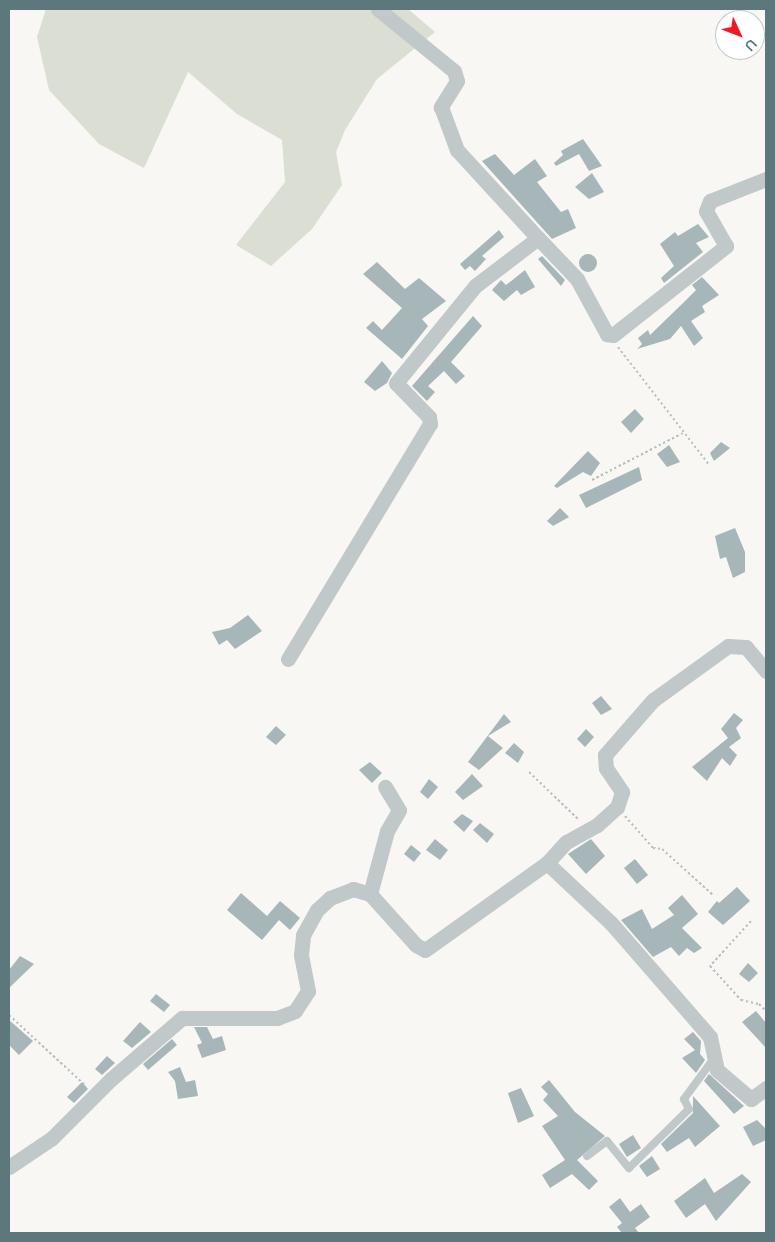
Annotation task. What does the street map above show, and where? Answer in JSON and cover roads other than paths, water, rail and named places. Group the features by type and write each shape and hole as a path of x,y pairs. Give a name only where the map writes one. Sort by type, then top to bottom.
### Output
{"street":[{"path":"378,9 454,71 457,81 441,107 457,150 577,278 609,336 726,246 706,211 710,201 766,179"},
{"path":"288,659 430,424 429,417 396,383 475,286 538,238"},
{"path":"9,1167 52,1138 95,1096 182,1018 277,1018 295,1011 308,991 301,955 309,921 330,898 344,890 360,889 370,894 416,945 425,950 548,863 566,842 589,830 617,807 622,792 606,768 605,755 653,700 728,646 746,647 766,671"},
{"path":"370,894 388,831 399,810 385,788"},
{"path":"548,863 611,923 710,1036 712,1061 717,1070 751,1099 766,1088"}],"lane":[{"path":"587,1156 607,1141 628,1168 689,1109 684,1099 712,1061"}]}
